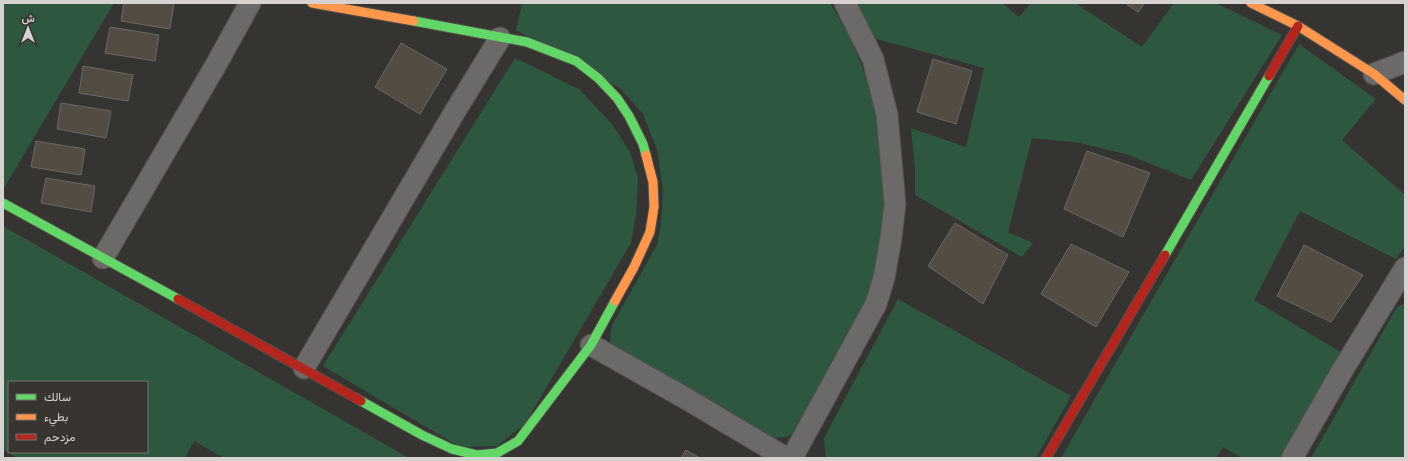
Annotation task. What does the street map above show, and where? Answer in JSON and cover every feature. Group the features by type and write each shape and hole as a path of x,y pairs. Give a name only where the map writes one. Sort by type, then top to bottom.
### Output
{"street":[{"path":"103,258 191,108 250,3"},
{"path":"3,203 304,368 422,435 452,449 477,455 497,453 518,441 591,345 634,267 650,232 654,206 653,182 643,144 629,116 617,98 598,78 576,61 527,42 312,3"},
{"path":"792,458 876,304 884,278 891,238 894,204 887,115 873,59 846,3"},
{"path":"1251,3 1298,26 1374,74 1405,100"},
{"path":"1046,458 1298,26"},
{"path":"304,368 454,113 500,38"},
{"path":"1374,74 1405,62"},
{"path":"1292,458 1342,371 1405,268"},
{"path":"591,345 685,398 786,458"}],"green space":[{"path":"3,3 114,3 4,188 3,188"},
{"path":"522,3 830,3 852,40 868,83 880,130 884,166 884,216 874,276 858,325 797,432 787,437 771,438 611,348 610,337 612,325 657,245 661,224 663,190 657,150 643,114 620,88 516,30"},
{"path":"855,3 1002,3 1019,17 1031,3 1075,3 1142,47 1174,3 1216,3 1282,35 1191,180 1129,155 1080,143 1032,138 1008,232 1033,243 1022,257 915,195 915,169 911,128 966,147 984,68 873,38"},
{"path":"1299,44 1376,99 1342,140 1405,195 1405,246 1396,259 1300,211 1254,300 1344,354 1283,458 1242,458 1223,447 1216,458 1061,458"},
{"path":"515,58 579,89 612,124 630,152 638,178 636,215 631,243 525,424 497,446 460,447 323,366"},
{"path":"3,226 409,458 224,458 194,441 185,458 18,458 9,453 148,453 148,381 8,381 8,453 3,450"},
{"path":"898,299 1071,396 1036,458 826,458 824,438"},
{"path":"1405,303 1405,458 1311,458 1397,307"}],"building":[{"path":"124,3 174,3 170,29 121,21"},
{"path":"1125,3 1145,3 1138,12"},
{"path":"110,27 159,35 155,61 105,53"},
{"path":"401,43 447,69 420,114 375,87"},
{"path":"933,59 972,71 956,124 917,112"},
{"path":"83,66 133,75 128,101 79,93"},
{"path":"61,103 111,111 106,138 57,129"},
{"path":"36,141 85,149 81,175 31,167"},
{"path":"1087,151 1150,173 1123,237 1064,209"},
{"path":"46,178 95,186 91,212 41,203"},
{"path":"955,223 1008,255 983,304 928,266"},
{"path":"1071,244 1129,272 1096,327 1041,294"},
{"path":"1304,245 1363,275 1331,322 1277,296"},
{"path":"686,450 700,458 681,458"}],"traffic: fast":[{"path":"414,21 527,42 576,61 598,78 617,98 629,116 643,144 646,155"},
{"path":"1165,255 1269,76"},
{"path":"3,203 178,299"},
{"path":"361,401 422,435 452,449 477,455 497,453 518,441 591,345 615,301"}],"traffic: slow":[{"path":"312,3 414,21"},
{"path":"1251,3 1298,26 1374,74 1405,100"},
{"path":"615,301 634,267 650,232 654,207 653,182 646,155"}],"traffic: jam":[{"path":"1269,76 1298,26"},
{"path":"1046,458 1165,255"},
{"path":"178,299 361,401"}]}
